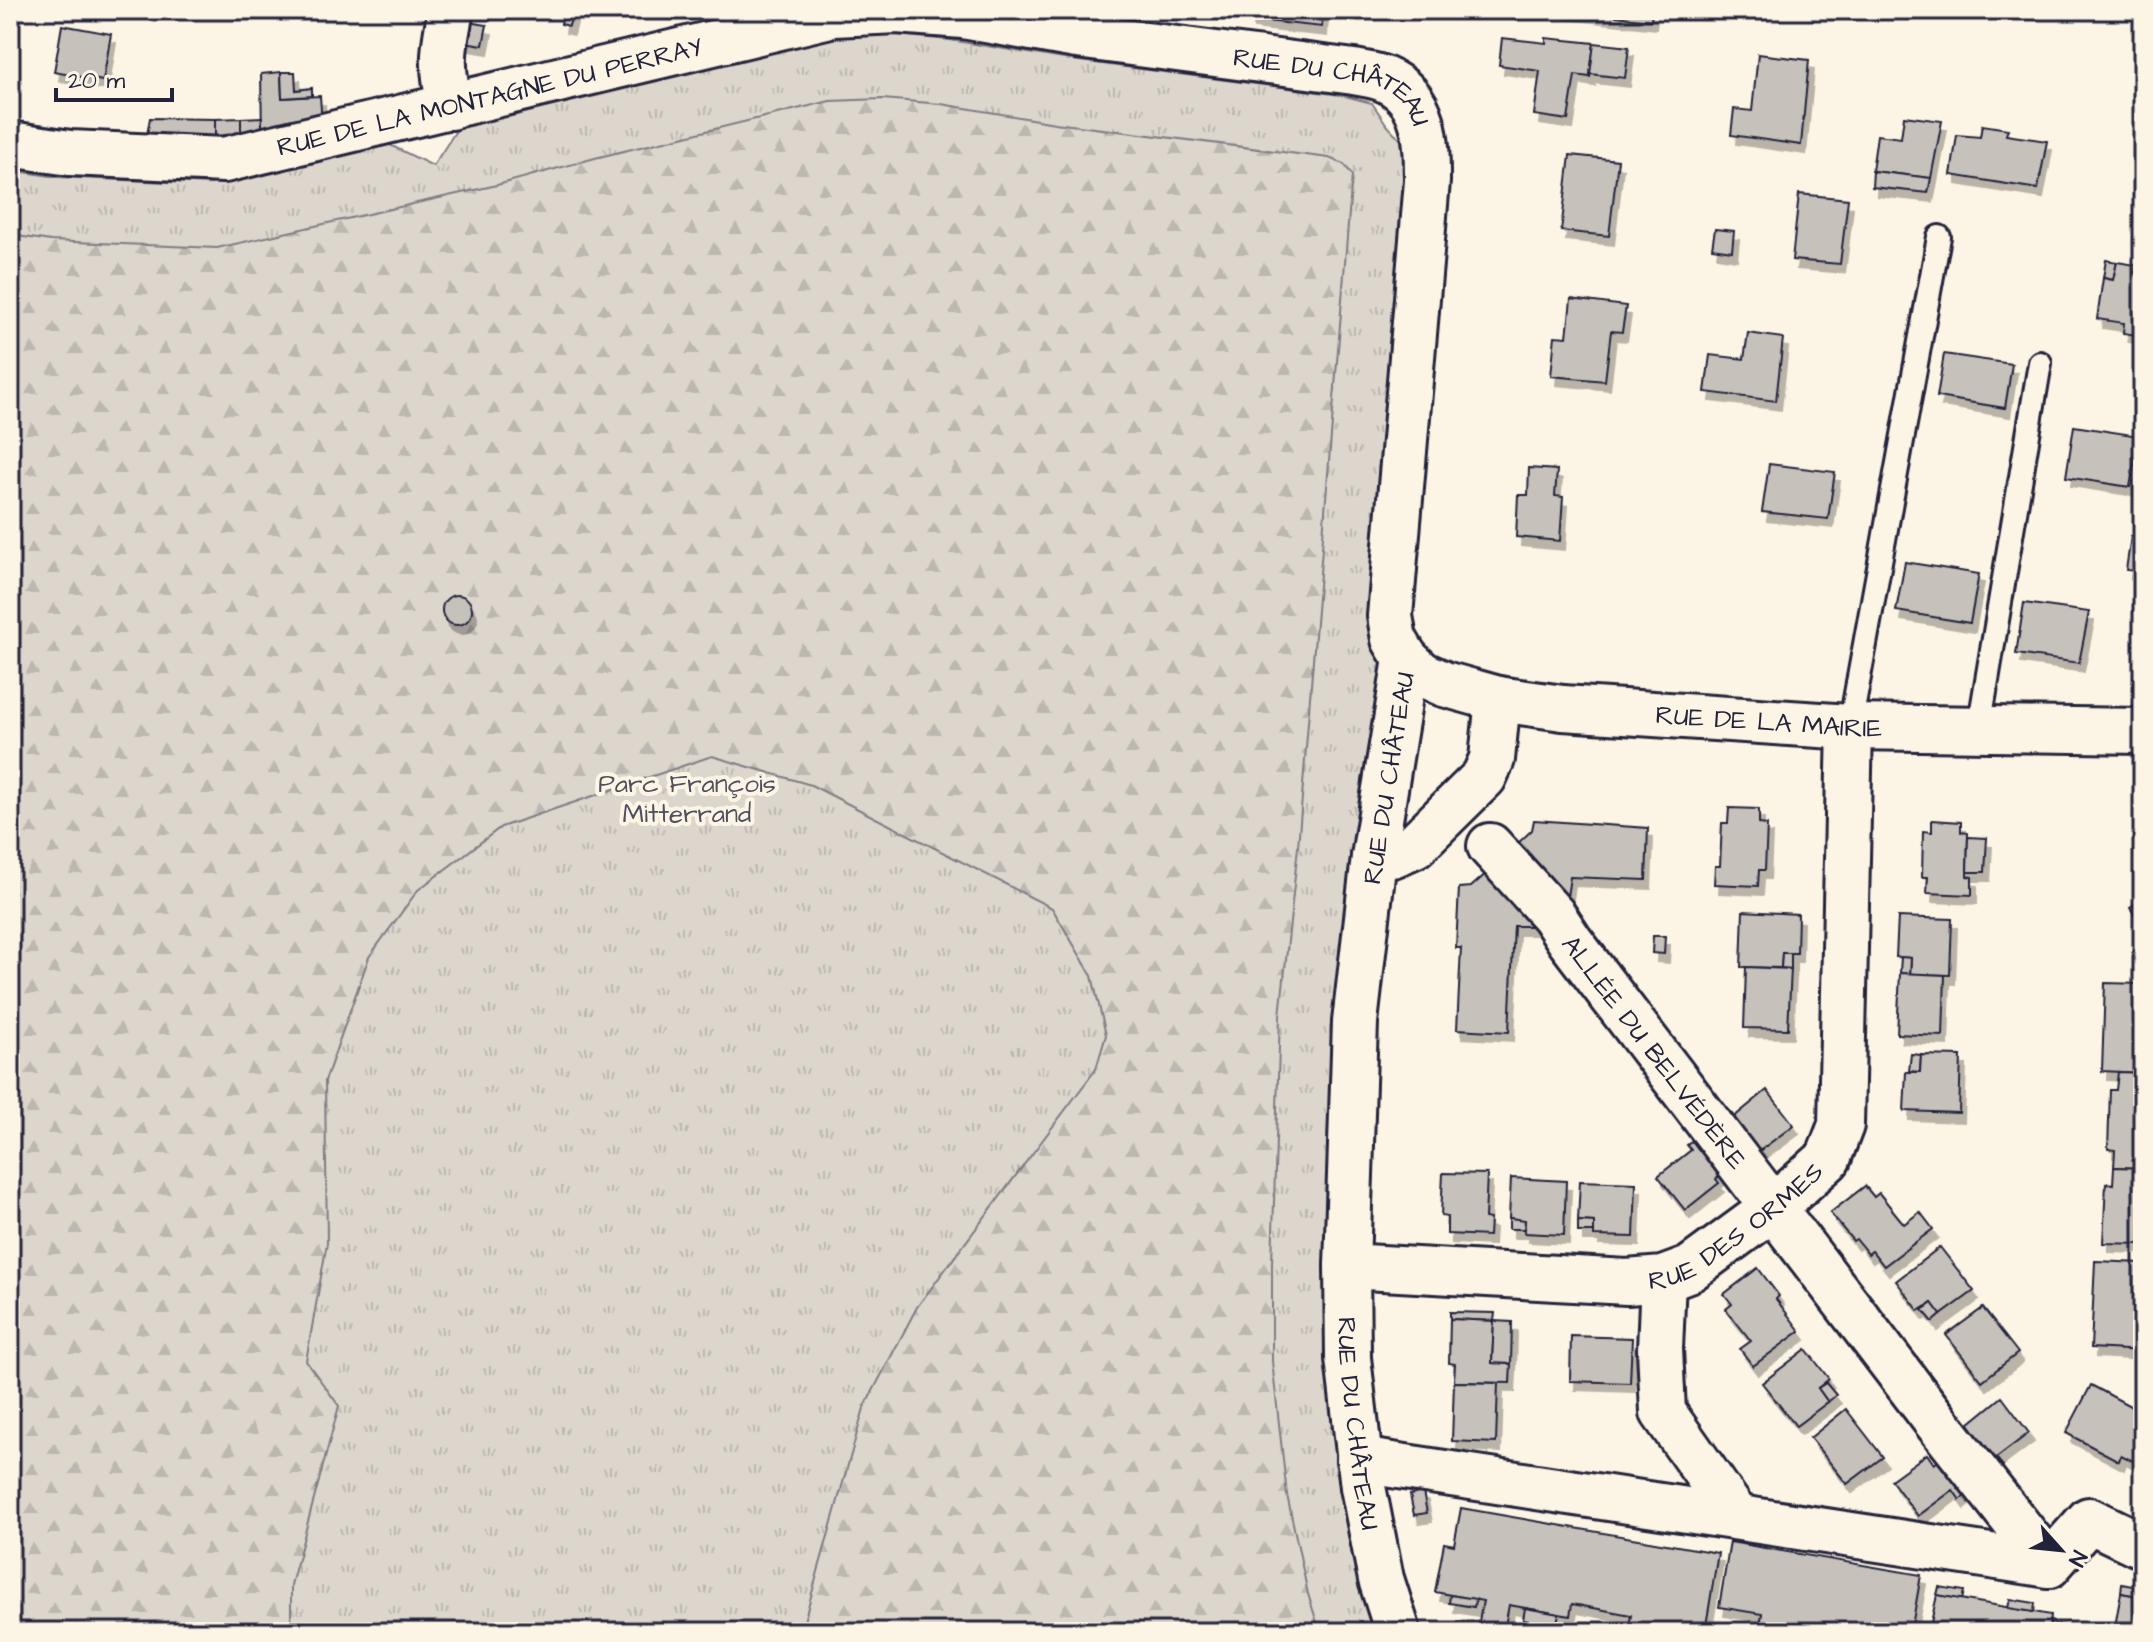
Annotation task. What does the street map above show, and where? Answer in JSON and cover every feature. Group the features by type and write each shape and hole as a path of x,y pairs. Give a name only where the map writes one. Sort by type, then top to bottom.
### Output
{"street":[{"path":"451,10 442,55 451,107"},
{"name":"RUE DE LA MONTAGNE DU PERRAY","path":"10,144 70,153 224,160 834,14 897,11 964,13"},
{"name":"RUE DU CHÂTEAU","path":"964,13 1019,18 1354,72 1385,80 1409,96 1427,134 1427,181 1390,616 1394,639 1406,659 1374,857 1355,1022 1347,1266 1348,1358 1359,1460 1381,1579 1398,1632"},
{"name":"RUE DE LA MAIRIE","path":"1406,659 1422,674 1444,684 1498,699 1563,708 1850,727 2143,731"},
{"path":"1374,857 1392,855 1415,845 1484,777 1492,759 1498,699"},
{"name":"RUE DES ORMES","path":"1347,1266 1627,1282 1663,1279 1690,1269 1773,1208 1828,1159 1841,1125 1850,727"},
{"name":"ALLÉE DU BELVÉDÈRE","path":"1490,846 1553,915 1773,1208 2049,1565"},
{"path":"1663,1279 1660,1349 1663,1412 1736,1516"},
{"path":"1359,1460 2049,1565 2089,1520 2143,1546"}],"lane":[{"path":"1850,727 1939,237"},
{"path":"1979,728 2040,363"}],"green space":[{"name":"Parc François Mitterrand","path":"884,34 950,40 1064,59 1341,95 1372,103 1410,150 1394,657 1344,1020 1387,1632 10,1632 10,170 57,177 211,184 388,144 433,166 457,129 821,37"},
{"name":"Parc François Mitterrand","path":"883,99 941,104 1055,123 1329,158 1344,164 1352,175 1298,847 1280,1016 1272,1263 1272,1361 1287,1495 1308,1594 1320,1632 801,1632 864,1408 917,1307 1096,1069 1106,1035 1092,976 1052,908 811,785 712,756 501,827 418,890 369,957 325,1081 327,1243 306,1361 339,1406 291,1585 291,1632 10,1632 10,235 51,241 217,248 497,185 830,101"}],"building":[{"path":"556,10 573,10 569,26 561,24 563,11"},
{"path":"1250,10 1259,10 1257,20 1249,19"},
{"path":"1259,10 1323,10 1322,27 1257,20"},
{"path":"1560,10 1652,10 1651,20"},
{"path":"468,22 487,25 483,45 464,42"},
{"path":"62,25 111,34 103,81 54,72"},
{"path":"1502,38 1546,43 1546,38 1594,43 1590,77 1575,75 1568,120 1534,115 1540,71 1499,65"},
{"path":"1594,43 1629,47 1625,78 1590,74"},
{"path":"1758,54 1809,60 1801,145 1731,135 1734,109 1752,111"},
{"path":"281,72 282,98 320,96 322,124 262,133 261,74"},
{"path":"281,72 295,72 296,90 312,88 312,96 282,98"},
{"path":"1904,116 1942,121 1931,178 1872,171 1877,135 1901,138"},
{"path":"262,117 262,133 241,134 241,118"},
{"path":"150,118 215,119 215,136 147,135"},
{"path":"241,118 241,134 215,136 215,119"},
{"path":"1982,125 2008,129 2006,135 2047,141 2038,189 1951,175 1957,135 1980,137"},
{"path":"1570,155 1618,160 1609,236 1561,231"},
{"path":"1873,171 1931,178 1928,193 1872,187"},
{"path":"1799,194 1848,199 1840,264 1792,260"},
{"path":"1715,229 1734,231 1732,251 1712,248"},
{"path":"2106,260 2117,262 2113,280 2103,278"},
{"path":"2117,262 2136,265 2135,274 2143,275 2143,336 2123,333 2124,323 2097,319 2103,278 2113,280"},
{"path":"1571,299 1626,306 1622,332 1611,331 1605,381 1551,376 1555,336 1567,337"},
{"path":"1748,333 1783,338 1776,401 1705,392 1710,355 1744,359"},
{"path":"1944,354 2012,364 2005,408 1937,397"},
{"path":"2074,426 2139,436 2130,487 2066,477"},
{"path":"1769,464 1835,472 1828,519 1762,512"},
{"path":"1529,468 1557,470 1555,496 1563,497 1560,541 1516,537 1518,495 1528,495"},
{"path":"2131,536 2143,538 2143,572 2126,570"},
{"path":"1905,562 1979,574 1970,623 1896,611"},
{"path":"457,595 463,596 471,604 471,616 463,624 457,625 451,624 443,616 442,610 443,604 451,596"},
{"path":"2024,603 2089,612 2079,663 2016,654"},
{"path":"1729,808 1759,809 1759,824 1767,825 1765,870 1759,870 1758,886 1714,884 1715,866 1720,866 1722,823 1728,823"},
{"path":"1534,820 1648,828 1646,880 1570,877 1567,897 1561,901 1517,844 1532,830"},
{"path":"1932,820 1961,822 1961,832 1968,833 1967,876 1972,877 1972,895 1927,893 1928,877 1922,877 1923,831 1932,832"},
{"path":"1968,837 1987,838 1985,872 1967,872"},
{"path":"1488,872 1536,926 1514,926 1509,1032 1457,1029 1461,948 1456,948 1459,888 1471,887"},
{"path":"2143,899 2143,931 2130,907"},
{"path":"1743,911 1798,914 1797,953 1782,953 1781,968 1741,967"},
{"path":"1898,917 1952,919 1950,975 1910,974 1911,958 1896,957"},
{"path":"1653,936 1665,936 1664,954 1652,953"},
{"path":"1782,953 1791,953 1791,969 1781,968"},
{"path":"1901,957 1911,958 1910,974 1900,973"},
{"path":"1746,967 1791,969 1788,1029 1744,1028"},
{"path":"1900,973 1945,975 1943,1036 1897,1034"},
{"path":"2105,983 2143,984 2143,1073 2102,1071"},
{"path":"1911,1054 1921,1055 1920,1072 1909,1071"},
{"path":"1921,1055 1961,1056 1959,1113 1904,1111 1906,1072 1920,1072"},
{"path":"2118,1072 2143,1073 2143,1168 2114,1167 2115,1150 2108,1149 2110,1090 2116,1090"},
{"path":"1767,1090 1794,1125 1758,1152 1716,1123 1730,1112 1734,1117"},
{"path":"1702,1134 1728,1168 1716,1179 1719,1183 1685,1210 1658,1176 1691,1150 1687,1145"},
{"path":"2114,1167 2143,1168 2143,1244 2103,1243 2106,1183 2113,1184"},
{"path":"1443,1173 1487,1174 1485,1218 1490,1219 1489,1236 1447,1234 1447,1217 1441,1216"},
{"path":"1511,1178 1566,1181 1564,1235 1524,1233 1525,1220 1509,1218"},
{"path":"1580,1181 1636,1183 1634,1237 1594,1236 1594,1222 1578,1221"},
{"path":"1865,1186 1874,1197 1879,1193 1904,1224 1920,1212 1933,1229 1884,1266 1872,1251 1868,1254 1856,1239 1853,1241 1830,1213"},
{"path":"1509,1218 1525,1220 1524,1229 1509,1229"},
{"path":"1578,1221 1594,1222 1594,1232 1578,1232"},
{"path":"1940,1247 1974,1291 1941,1315 1932,1303 1919,1311 1896,1281"},
{"path":"2095,1261 2143,1263 2143,1351 2091,1348"},
{"path":"1758,1268 1800,1331 1753,1366 1740,1349 1751,1341 1726,1309 1732,1304 1724,1294"},
{"path":"1932,1303 1941,1315 1933,1322 1923,1310"},
{"path":"1983,1308 2018,1353 1982,1381 1946,1335"},
{"path":"1450,1312 1495,1313 1494,1321 1450,1319"},
{"path":"1450,1319 1494,1321 1492,1363 1511,1364 1510,1383 1454,1382 1455,1364 1449,1363"},
{"path":"1494,1321 1512,1322 1511,1364 1492,1363"},
{"path":"1571,1336 1632,1338 1630,1383 1570,1381"},
{"path":"1806,1349 1829,1379 1818,1388 1828,1402 1796,1426 1762,1383"},
{"path":"1454,1382 1498,1383 1496,1443 1452,1441"},
{"path":"1826,1383 1836,1395 1828,1402 1818,1388"},
{"path":"2091,1385 2143,1413 2140,1419 2143,1421 2143,1451 2137,1463 2121,1455 2119,1461 2066,1433"},
{"path":"2002,1397 2029,1433 1996,1458 2003,1466 1990,1478 1962,1442 1975,1433 1969,1424"},
{"path":"1846,1409 1883,1457 1847,1484 1810,1438"},
{"path":"1927,1454 1934,1464 1948,1454 1974,1488 1960,1500 1953,1490 1918,1516 1891,1480"},
{"path":"1423,1492 1427,1513 1414,1515 1410,1495"},
{"path":"1461,1508 1718,1553 1705,1632 1628,1632 1631,1615 1572,1604 1570,1616 1509,1605 1504,1631 1478,1626 1483,1601 1435,1592 1444,1543 1454,1545"},
{"path":"1730,1542 1921,1575 1911,1632 1759,1632 1762,1614 1719,1607"},
{"path":"2122,1584 2143,1588 2143,1597 2121,1593"},
{"path":"1939,1587 1964,1591 1962,1600 1937,1595"},
{"path":"2121,1593 2143,1597 2143,1632 2114,1632"},
{"path":"1450,1595 1476,1599 1474,1607 1449,1603"},
{"path":"1937,1595 2051,1615 2049,1632 1929,1632"},
{"path":"2010,1599 2035,1603 2034,1612 2008,1608"},
{"path":"1525,1608 1559,1614 1556,1626 1523,1620"},
{"path":"2050,1623 2073,1627 2072,1632 2049,1632"}]}
